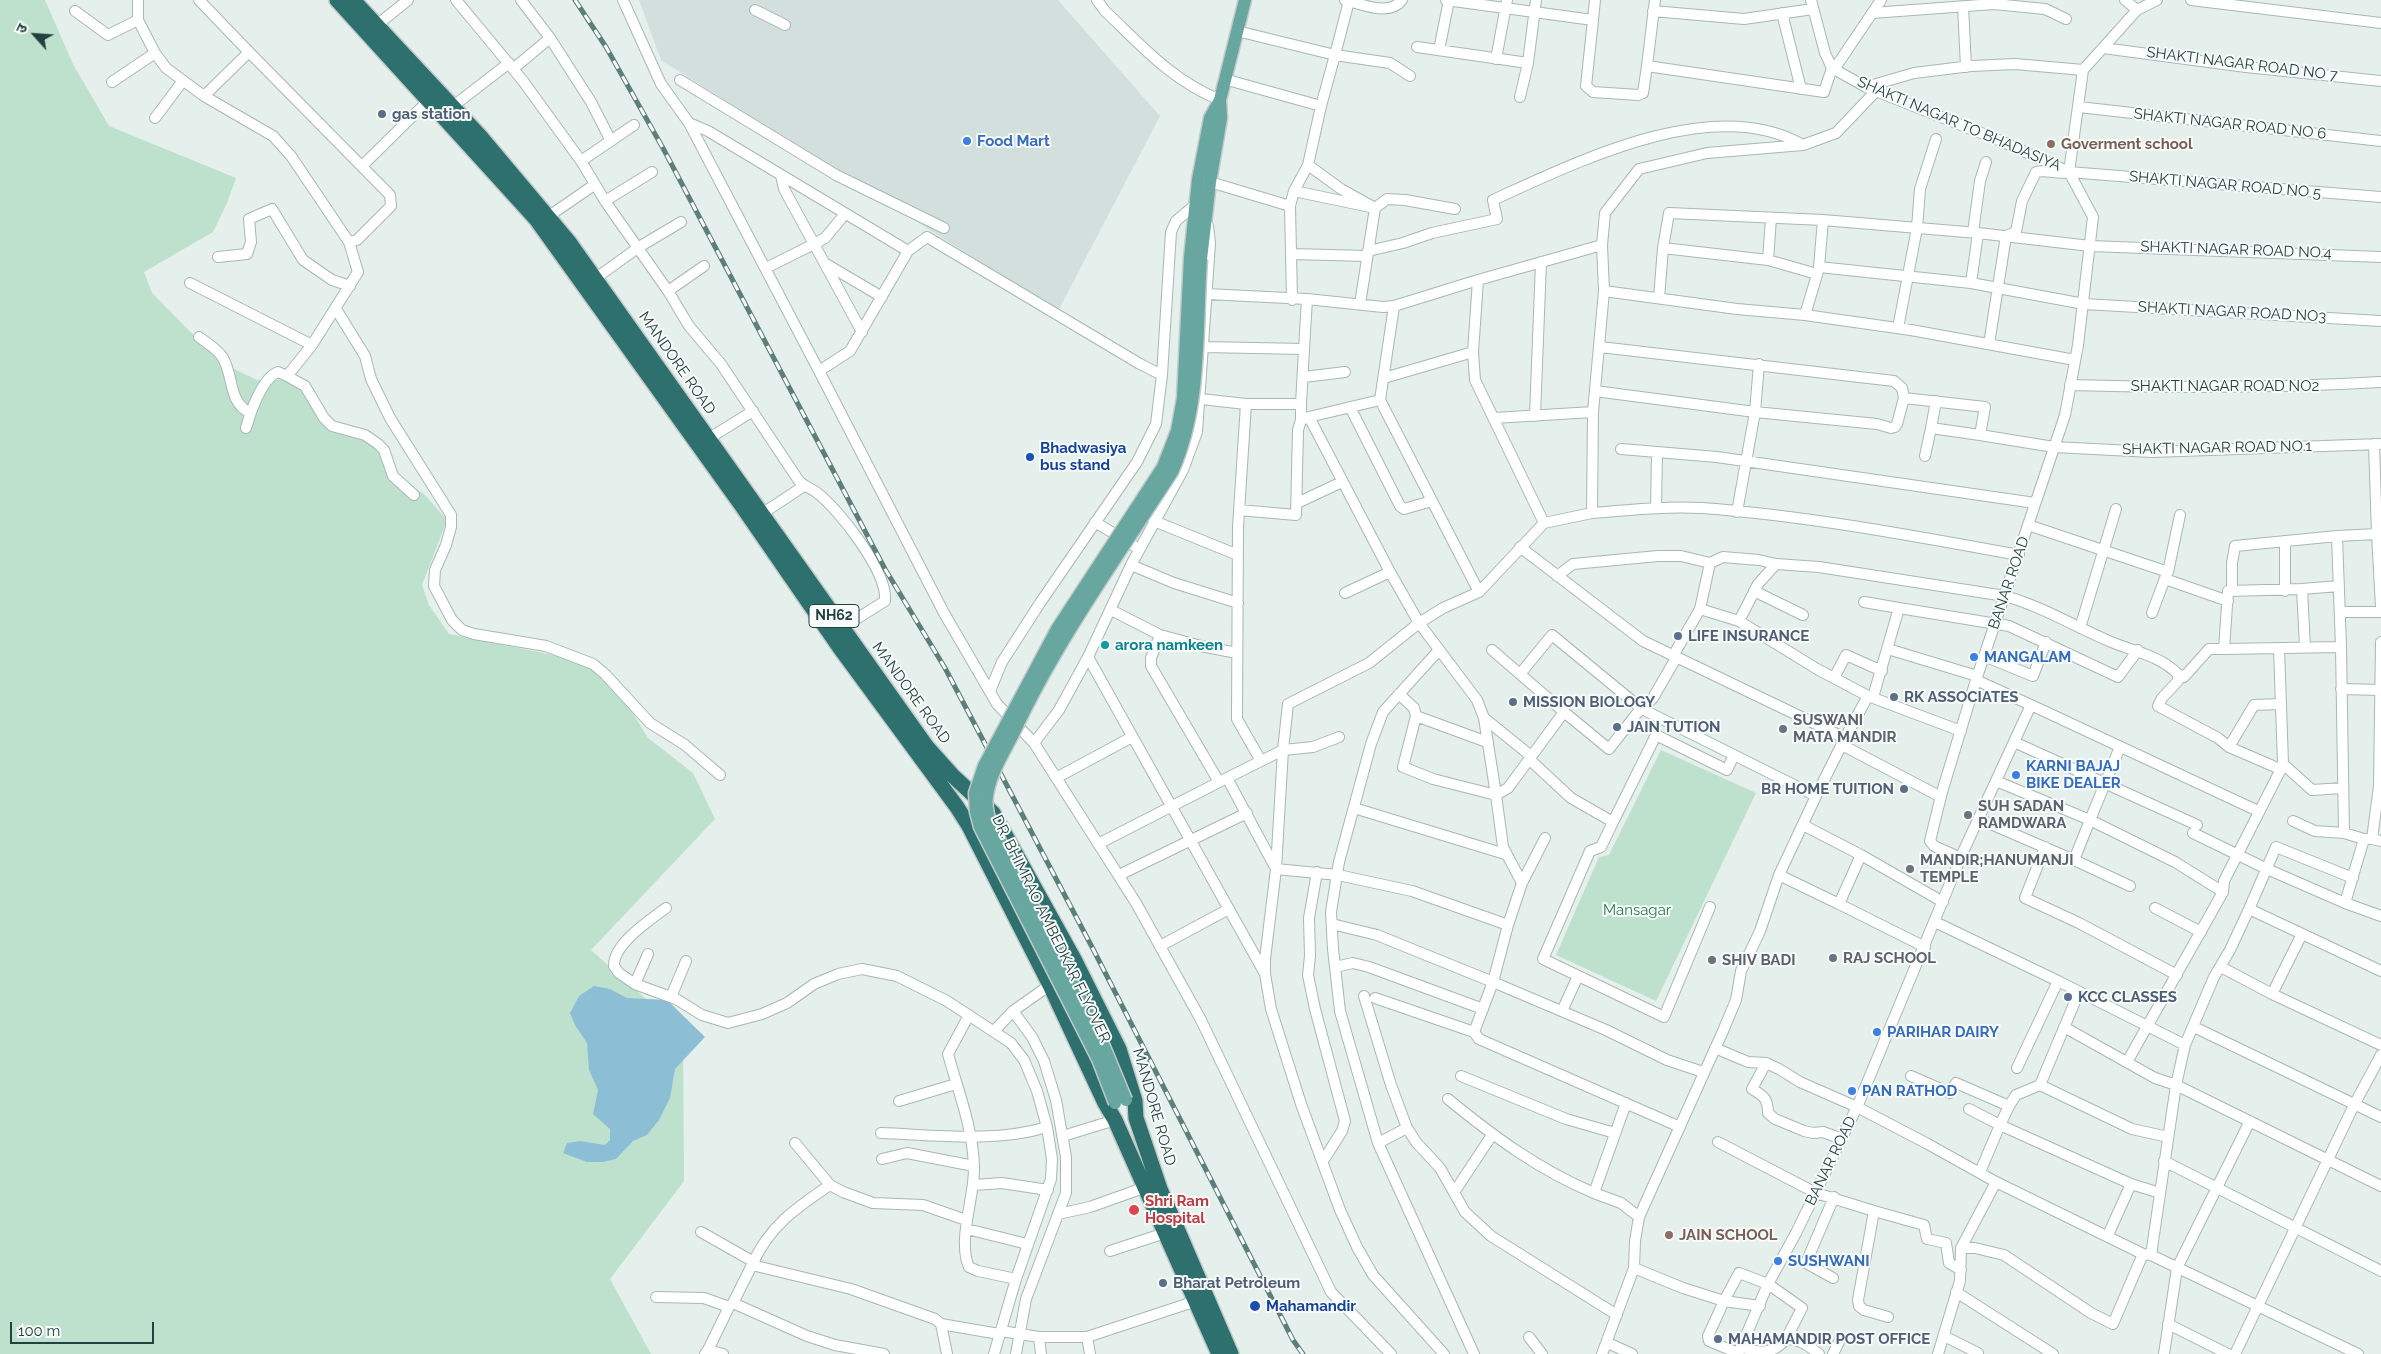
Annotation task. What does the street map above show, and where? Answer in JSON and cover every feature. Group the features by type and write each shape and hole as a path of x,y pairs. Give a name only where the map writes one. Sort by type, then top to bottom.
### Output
{"highway":[{"name":"MANDORE ROAD","path":"337,0 433,96 452,107 504,163 548,216 596,278 927,747 953,776 993,813 1075,960 1119,1050 1136,1100 1136,1118 1160,1188 1231,1354"},
{"name":"MANDORE ROAD","path":"353,0 377,25 558,248 737,498 840,648 943,785 969,826 1050,985 1104,1103 1115,1120 1146,1187 1219,1354"}],"main road":[{"path":"1220,100 1245,0"},
{"name":"DR. BHIMRAO AMBEDKAR FLYOVER","path":"1195,258 1206,215 1221,118 1220,100"},
{"name":"DR. BHIMRAO AMBEDKAR FLYOVER","path":"1136,1118 1120,1102 980,827 976,812 975,793 984,766 1057,629 1163,467 1177,432 1183,398 1195,258 1196,204 1210,118 1220,100"},
{"name":"DR. BHIMRAO AMBEDKAR FLYOVER","path":"1115,1120 1120,1102"}],"street":[{"path":"138,0 138,20 155,53 166,68 182,82 204,96 273,136 291,156 350,242 358,272 336,309 287,376"},
{"path":"199,0 390,195 391,206 357,240 350,242"},
{"path":"377,25 408,0"},
{"path":"456,0 511,66 581,162 604,201 639,247 668,290 689,326 720,364 804,486 815,491 846,521 884,585 885,601 842,628"},
{"path":"521,0 550,38 591,102 611,141"},
{"path":"623,0 661,84 688,123 766,268 944,613 997,704 1034,743 1119,875 1160,946 1201,1020 1331,1292 1391,1354"},
{"path":"1097,0 1105,11 1168,70 1195,90 1220,100"},
{"path":"1292,300 1290,206 1294,191 1308,165 1347,0 1379,9 1397,6 1402,0"},
{"path":"1439,50 1448,0 1506,4 1534,12 1593,20"},
{"path":"1520,97 1528,63 1536,0"},
{"path":"1595,0 1586,86 1588,90 1620,94 1643,93 1654,0"},
{"path":"1647,66 1824,92 1834,68 1881,0"},
{"path":"2125,0 2137,10"},
{"path":"2069,172 2083,70 2137,10 2157,0"},
{"path":"2190,0 2381,23"},
{"path":"1872,13 1998,2 2045,9 2066,19"},
{"path":"1496,59 1506,4"},
{"path":"1653,11 1744,19 1782,13 1812,4 1825,53 1834,68"},
{"path":"1963,6 1966,67"},
{"path":"755,10 785,26"},
{"path":"75,11 108,36 138,20"},
{"path":"1782,13 1800,89"},
{"path":"1237,31 1335,55 1390,63 1410,76"},
{"path":"452,107 550,38"},
{"path":"1417,47 1528,63"},
{"name":"SHAKTI NAGAR ROAD NO 7","path":"2103,48 2246,67 2381,81"},
{"path":"204,96 249,52"},
{"path":"112,82 155,53"},
{"path":"1592,513 1593,412 1604,291 1602,245 1605,213 1638,169 1707,153 1803,145 1836,134 1871,89 1914,73 2015,64 2083,70"},
{"name":"SHAKTI NAGAR TO BHADASIYA","path":"1834,68 1871,89 2001,141 2069,172"},
{"path":"1224,79 1321,106"},
{"path":"680,80 836,175 944,228"},
{"path":"155,118 182,82"},
{"path":"362,166 433,96"},
{"name":"SHAKTI NAGAR ROAD NO 6","path":"2079,107 2381,141"},
{"path":"688,123 708,131 908,251"},
{"path":"581,162 634,125"},
{"path":"1292,254 1367,254 1432,233 1497,219 1493,200 1572,165 1638,141 1669,133 1737,125 1768,130 1787,136 1803,145"},
{"path":"1898,328 1917,228 1920,189 1936,139"},
{"path":"1971,283 1980,181 1986,162"},
{"path":"1308,165 1341,189 1374,208"},
{"name":"SHAKTI NAGAR ROAD NO 5","path":"2006,236 2016,232 2022,201 2036,172 2045,170 2059,174 2069,172 2381,197"},
{"path":"604,201 652,172"},
{"name":"BANAR ROAD","path":"1961,858 1931,843 1941,796 1984,656 2065,415 2084,304 2093,217 2069,172"},
{"path":"781,176 784,189 862,332"},
{"path":"1210,182 1290,206"},
{"path":"548,216 594,185"},
{"path":"1294,191 1374,208"},
{"path":"1360,304 1374,208 1387,199 1405,200 1454,209"},
{"path":"990,691 1008,653 1137,462 1156,424 1162,375 1171,232 1176,222 1196,204"},
{"path":"218,257 247,254 251,242 249,219 272,209 303,260 332,280 350,286"},
{"name":"SHAKTI NAGAR ROAD NO.4","path":"1664,248 1669,213 1823,220 1976,232 2090,246 2381,256"},
{"path":"766,268 825,238 845,214"},
{"path":"1034,743 1059,710 1088,657 1131,565 1183,470 1197,432 1210,243 1206,215"},
{"path":"1768,260 1771,218"},
{"path":"1805,314 1818,270 1823,220"},
{"path":"596,278 639,247 681,222"},
{"path":"1989,344 2006,236"},
{"path":"819,372 850,351 908,251 927,237 1140,364 1162,375"},
{"path":"1207,294 1292,300 1307,299 1383,307 1394,306 1602,245"},
{"path":"1659,298 1664,248"},
{"name":"SHAKTI NAGAR ROAD NO3","path":"1664,248 1768,260 1818,270 1908,275 1971,283 2084,304 2381,321"},
{"path":"1535,416 1541,262"},
{"path":"825,264 882,297"},
{"path":"668,290 704,266"},
{"path":"1478,280 1474,352 1475,380 1544,523"},
{"path":"190,283 312,344"},
{"path":"1604,291 1737,309 1805,314 1898,328 2075,360"},
{"path":"1307,299 1301,404 1305,419 1342,482 1419,623 1477,700 1484,718 1505,854 1522,884"},
{"path":"1394,306 1380,400 1479,592"},
{"path":"336,309 366,356 371,379 390,418 451,514 446,545 435,570 434,586 452,620 462,630 474,634 546,646 593,664 605,674 650,723 685,745 720,775"},
{"path":"199,336 220,353 224,360 236,401 243,410 250,413"},
{"path":"1204,346 1304,350"},
{"path":"1595,390 1755,412 1877,424 1890,428 1896,427 1904,398 1902,388 1894,381 1600,347"},
{"path":"1384,378 1474,352"},
{"path":"1737,512 1755,412 1759,364"},
{"path":"246,428 250,413 268,378 278,372 305,386 324,418 332,426 365,435 378,444 387,456 393,476 414,495"},
{"path":"1304,377 1345,372"},
{"name":"SHAKTI NAGAR ROAD NO2","path":"2070,385 2190,388 2290,387 2381,382"},
{"path":"1904,398 1985,407 1980,435"},
{"path":"1200,399 1246,404 1301,404"},
{"path":"1240,510 1296,515 1298,430 1305,419 1380,400"},
{"path":"1925,456 1936,401"},
{"path":"1246,404 1238,555 1237,719 1261,761"},
{"path":"1350,407 1400,506 1404,510 1432,500"},
{"path":"708,439 753,411"},
{"path":"1494,418 1593,412"},
{"name":"SHAKTI NAGAR ROAD NO.1","path":"1931,428 2054,447 2152,452 2378,444"},
{"path":"2378,444 2377,534 2381,607"},
{"path":"1621,449 1717,456 2035,503"},
{"path":"1656,508 1658,453"},
{"path":"1297,503 1342,482"},
{"path":"762,513 804,486"},
{"path":"1444,1354 1373,1275 1357,1247 1340,1210 1300,1104 1271,1009 1265,974 1266,946 1276,869 1283,750 1288,704 1370,663 1419,623 1443,608 1479,592 1544,523 1592,513 1656,508 1701,508 1890,531 2019,555"},
{"path":"2080,628 2116,509"},
{"path":"2152,613 2166,576 2180,515"},
{"path":"1095,522 1140,549"},
{"path":"1154,522 1238,555"},
{"path":"2028,525 2105,550 2228,601"},
{"path":"2232,591 2232,563 2235,546 2377,534"},
{"path":"2337,536 2344,833"},
{"path":"2285,541 2285,591"},
{"path":"1520,547 1643,641 1844,742 1941,796"},
{"path":"1557,576 1573,564 1595,560 1682,556 1710,563 1723,557 1819,567 2005,596 2026,602 2120,646 2138,650 2168,664 2184,677 2209,649 2341,646"},
{"path":"1492,650 1609,749 1653,698 1700,609 1710,563"},
{"path":"1739,621 1758,584 1776,564"},
{"path":"1131,565 1174,583 1238,604"},
{"path":"1345,593 1390,572"},
{"path":"2224,649 2228,591 2285,591 2339,586"},
{"path":"2302,589 2305,647"},
{"path":"1754,591 1803,615"},
{"path":"1864,602 2009,626 2118,677 2138,650"},
{"path":"1602,1354 1634,1268 1635,1241 1639,1217 1736,1000 1741,971 1760,931 1779,875 1816,796 1882,671 1899,608"},
{"path":"1700,609 1739,621 1834,678 1870,696 1961,730"},
{"path":"1111,610 1160,635 1237,653"},
{"path":"2340,612 2381,612"},
{"path":"1160,635 1151,658 1150,666 1223,780 1247,813 1276,869"},
{"path":"1520,674 1552,635 1642,709 1816,796"},
{"path":"1984,656 2033,676 2046,642"},
{"path":"2345,903 2352,878 2372,840 2379,786 2381,642"},
{"path":"2127,1062 2223,892 2224,881 2236,855 2282,766 2279,648"},
{"path":"1888,649 1977,678 2258,812"},
{"path":"1439,650 1383,712 1371,744 1339,862 1331,912 1340,1011 1378,1143 1474,1354"},
{"path":"1834,678 1846,655 1882,671"},
{"path":"1088,657 1265,974"},
{"path":"2178,674 2178,681 2162,698 2158,706 2218,738 2229,747 2282,766 2312,790 2343,788"},
{"path":"2342,689 2381,690"},
{"path":"1399,694 1414,708 1416,716 1402,767 1433,779 1496,795 1508,788 1564,712"},
{"path":"2229,747 2254,706 2281,704"},
{"name":"BANAR ROAD","path":"1739,1352 1768,1284 1816,1193 1857,1108 1961,858 2031,705"},
{"path":"1416,716 1487,742"},
{"path":"1484,718 1530,758 1571,798 1613,822"},
{"path":"1710,907 1664,1017 1543,959 1590,851 1601,846 1656,735 1727,770 1734,755"},
{"path":"1056,778 1132,737"},
{"path":"1098,844 1283,750 1313,747 1339,737"},
{"path":"2014,742 2106,782 2195,829 2236,855 2345,903 2381,916"},
{"path":"2074,860 2120,747"},
{"path":"1996,781 2090,820 2175,862 2223,892"},
{"path":"1354,808 1505,854"},
{"path":"1119,875 1247,813"},
{"path":"1979,819 2130,886"},
{"path":"2293,821 2315,831 2344,833 2372,840"},
{"path":"1803,825 1861,855 1943,902"},
{"path":"1474,1032 1493,982 1508,925 1522,884 1545,838"},
{"path":"2045,847 2025,898 2079,923 2177,975"},
{"path":"1961,1248 1975,1248 2004,1255 2091,1313 2113,1324 2147,1254 2160,1193 2176,1085 2185,1045 2214,976 2222,967 2276,847 2352,878"},
{"path":"1839,904 1861,855"},
{"path":"1276,869 1338,875 1412,891 1508,925"},
{"path":"1317,872 1309,918 1310,956 1308,975 1315,1009 1345,1121 1342,1131 1323,1161"},
{"path":"1779,875 1925,946"},
{"path":"666,908 631,936 614,961 614,966 619,974 635,984 671,998 702,1015 728,1023 762,1014 787,1004 814,984 838,974 862,969 897,976 947,1001 1011,1044 1024,1060 1037,1091 1047,1127 1052,1159 1051,1179 1027,1244 994,1354"},
{"path":"2155,908 2201,932"},
{"path":"2249,909 2381,970"},
{"path":"1160,946 1228,910"},
{"path":"1935,922 2185,1045"},
{"path":"1332,924 1377,935 1562,1011 1667,1060 1703,1072"},
{"path":"2272,994 2302,934"},
{"path":"635,984 648,954"},
{"path":"671,998 686,961"},
{"path":"1335,967 1353,964 1368,967 1483,1009"},
{"path":"2222,967 2272,994 2381,1045"},
{"path":"1562,1011 1578,976"},
{"path":"2017,1068 2058,981"},
{"path":"994,1031 1013,1011 1050,985"},
{"path":"1980,1172 2000,1125 2016,1095 2040,1085 2080,992"},
{"path":"1364,996 1391,1085 1407,1128 1416,1142 1440,1168 1455,1191 1465,1212 1491,1236 1617,1314"},
{"path":"1375,998 1474,1032 1479,1039 1680,1127"},
{"path":"1013,1011 1032,1037 1044,1062 1063,1136 1066,1156 1066,1193 1026,1299 1018,1332 1016,1354"},
{"path":"969,1015 948,1054 971,1136 974,1166 974,1185 967,1224 966,1259 969,1266 978,1271 1016,1279"},
{"path":"2194,1026 2381,1118"},
{"path":"2064,1027 2155,1078 2176,1085 2381,1186"},
{"path":"1715,1048 1748,1062 1766,1064 1857,1108 1996,1182 2355,1353"},
{"path":"2235,1354 2354,1105 2381,1055"},
{"path":"1766,1064 1752,1089 1764,1096 1768,1102 1768,1113 1804,1131 1823,1132 1842,1139"},
{"path":"1461,1076 1566,1119 1615,1133"},
{"path":"1911,1076 1950,1093 1956,1083 2009,1106"},
{"path":"899,1101 956,1084"},
{"path":"2040,1085 2132,1129 2168,1137"},
{"path":"1448,1099 1492,1135 1531,1161 1594,1193 1621,1203 1639,1217"},
{"path":"1594,1193 1626,1103"},
{"path":"1968,1109 2131,1184 2160,1193"},
{"path":"1063,1136 1115,1120"},
{"path":"2164,1354 2177,1268 2250,1121"},
{"path":"881,1133 971,1136 1032,1132 1047,1127"},
{"path":"1378,1143 1407,1128"},
{"path":"1455,1191 1492,1135"},
{"path":"1718,1142 1816,1193 1924,1225 1927,1239 1946,1244 1949,1263 1961,1270"},
{"path":"795,1143 830,1185 860,1200 873,1203 923,1205 967,1224 1027,1244"},
{"path":"882,1158 907,1153 974,1166"},
{"path":"2164,1161 2294,1228 2381,1270"},
{"path":"1938,1354 1961,1270 1961,1248 1996,1182"},
{"path":"974,1185 1002,1183 1048,1190"},
{"path":"2108,1235 2131,1184"},
{"path":"723,1354 706,1352 771,1232 785,1217 830,1185"},
{"path":"1058,1214 1090,1207 1146,1187"},
{"path":"1833,1278 1806,1263 1834,1197"},
{"path":"1874,1211 1870,1246 1858,1300 1859,1306 1864,1310 1888,1316"},
{"path":"701,1232 753,1264 851,1288 932,1317 941,1324 1000,1332 1018,1332 1039,1337 1087,1336 1196,1301"},
{"path":"1110,1251 1165,1233"},
{"path":"1634,1268 1682,1288 1724,1301 1760,1306"},
{"path":"1739,1274 1768,1284 1802,1308 1786,1339 1773,1351 1739,1352 1709,1341 1708,1336 1724,1301 1739,1274"},
{"path":"1956,1292 2053,1354"},
{"path":"656,1297 704,1298 731,1305 807,1336 835,1345 884,1354"},
{"path":"941,1324 947,1354"},
{"path":"2168,1324 2228,1354"},
{"path":"1087,1336 1090,1354"},
{"path":"1944,1336 1978,1353"},
{"path":"1039,1337 1041,1354"},
{"path":"1529,1337 1542,1354"},
{"path":"1786,1339 1808,1344 1819,1354"},
{"path":"1608,1342 1632,1354"},
{"path":"1834,1354 1838,1342"}],"shaded area":[{"name":"Food Mart","path":"639,0 1058,0 1160,116 1058,311 661,60"}],"green space":[{"path":"0,0 45,0 73,64 109,126 236,178 227,203 213,232 144,272 152,293 220,362 257,380 293,379 343,431 386,445 401,480 424,494 447,520 422,585 429,605 449,634 583,661 624,699 648,738 693,773 715,819 591,950 683,1032 684,1181 610,1279 651,1354 0,1354"},
{"name":"Mansagar","path":"1661,750 1756,793 1656,1001 1556,955 1599,857 1609,855"}],"water":[{"path":"594,986 610,989 627,998 667,1000 705,1037 675,1069 670,1098 659,1120 647,1135 633,1141 616,1159 603,1162 587,1162 563,1153 567,1143 580,1141 605,1145 610,1140 610,1129 593,1114 598,1090 589,1070 587,1043 575,1025 570,1013 579,996"}],"railway":[{"path":"575,0 606,47 664,150 885,569 945,668 1092,947 1293,1340 1303,1354"}],"place":[{"name":"gas station","path":"382,114"},
{"name":"Food Mart","path":"967,141"},
{"name":"Goverment school","path":"2051,144"},
{"name":"Bhadwasiya bus stand","path":"1030,457"},
{"name":"LIFE INSURANCE","path":"1678,636"},
{"name":"arora namkeen","path":"1105,645"},
{"name":"MANGALAM","path":"1974,657"},
{"name":"RK ASSOCIATES","path":"1894,697"},
{"name":"MISSION BIOLOGY","path":"1513,702"},
{"name":"JAIN TUTION","path":"1617,727"},
{"name":"SUSWANI MATA MANDIR","path":"1783,729"},
{"name":"KARNI BAJAJ BIKE DEALER","path":"2016,775"},
{"name":"BR HOME TUITION","path":"1904,789"},
{"name":"SUH SADAN RAMDWARA","path":"1968,815"},
{"name":"MANDIR;HANUMANJI TEMPLE","path":"1910,869"},
{"name":"RAJ SCHOOL","path":"1833,958"},
{"name":"SHIV BADI","path":"1712,960"},
{"name":"KCC CLASSES","path":"2068,997"},
{"name":"PARIHAR DAIRY","path":"1877,1032"},
{"name":"PAN RATHOD","path":"1852,1091"},
{"name":"Shri Ram Hospital","path":"1134,1210"},
{"name":"JAIN SCHOOL","path":"1669,1235"},
{"name":"SUSHWANI","path":"1778,1261"},
{"name":"Bharat Petroleum","path":"1163,1283"},
{"name":"Mahamandir","path":"1255,1306"},
{"name":"MAHAMANDIR POST OFFICE","path":"1718,1339"}]}
